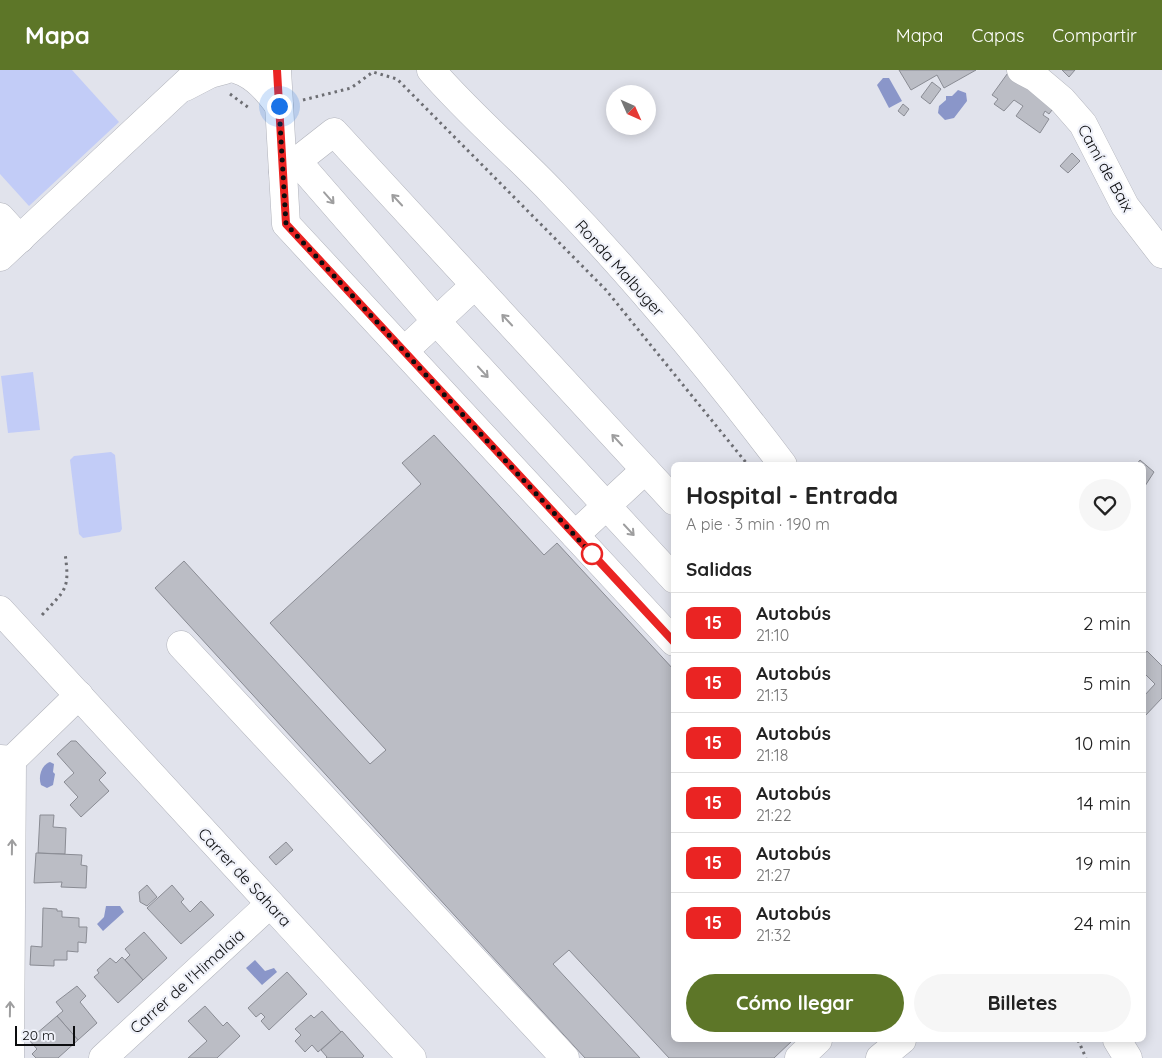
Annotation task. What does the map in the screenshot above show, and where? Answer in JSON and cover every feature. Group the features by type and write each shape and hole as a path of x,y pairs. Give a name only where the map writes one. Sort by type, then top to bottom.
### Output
{"street":[{"path":"238,70 248,73 279,106"},
{"path":"276,70 279,106 290,167 286,224 671,639"},
{"name":"Camí de Baix","path":"1020,70 1036,78 1062,100 1083,124 1126,206 1162,254"},
{"path":"0,257 172,98 207,71"},
{"name":"Ronda Malbuger","path":"433,74 554,194 624,270 707,366 781,462"},
{"path":"290,167 334,132 671,498"},
{"path":"290,167 437,322 671,576"},
{"path":"0,217 20,239"},
{"path":"404,351 475,285"},
{"path":"575,535 645,470"},
{"name":"Carrer de Sahara","path":"0,610 412,1058"},
{"path":"181,645 565,1058"},
{"path":"10,1058 6,759 79,695"},
{"name":"Carrer de l'Himalaia","path":"103,1058 270,904"},
{"path":"799,1058 816,1042"},
{"path":"880,1058 900,1042"},
{"path":"1118,1042 1130,1058"},
{"path":"1125,1042 1130,1058"}],"path":[{"path":"207,71 214,86 220,84 254,111 351,88 372,72 397,79 606,290 746,462"},
{"path":"42,615 63,591 69,579 65,554"},
{"path":"1079,1042 1086,1058"}],"shaded area":[{"path":"0,70 72,70 119,122 29,206 0,174"},
{"path":"883,78 889,78 902,101 889,108 877,85"},
{"path":"958,90 966,93 967,101 954,118 945,120 938,113 939,106 946,100 946,96 952,96"},
{"path":"33,372 40,430 8,433 1,376"},
{"path":"111,452 115,455 122,529 120,532 83,538 79,534 70,460 74,456"},
{"path":"50,762 54,764 53,772 55,774 53,785 47,788 41,785 40,775 42,768"},
{"path":"106,906 120,906 124,912 103,931 97,924 104,917"},
{"path":"255,960 265,971 274,968 277,972 262,985 246,968"}],"building":[{"path":"899,70 976,70 944,88 937,75 911,90"},
{"path":"1010,70 1055,106 1049,114 1045,111 1043,115 1049,119 1040,133 1016,116 1023,106 1014,100 1004,111 994,104 998,99 992,95"},
{"path":"1062,70 1075,70 1069,77"},
{"path":"932,82 941,89 930,104 921,97"},
{"path":"903,104 909,109 904,116 898,111"},
{"path":"1072,153 1080,161 1068,173 1060,166"},
{"path":"434,435 544,555 557,543 671,667 671,1042 791,1042 774,1058 669,1058 569,950 553,964 640,1058 585,1058 155,588 184,561 370,764 386,750 270,623 421,484 402,463"},
{"path":"1146,465 1154,472 1146,484"},
{"path":"1147,651 1162,666 1162,698 1146,715 1146,694 1155,684 1146,675"},
{"path":"71,741 76,741 106,773 99,780 109,791 81,817 70,805 78,797 64,782 74,773 57,754"},
{"path":"40,815 54,815 53,827 66,828 65,854 38,853"},
{"path":"286,842 293,850 276,865 269,857"},
{"path":"36,853 82,855 81,865 87,866 86,888 61,887 62,882 34,883"},
{"path":"147,885 157,897 147,906 140,902 139,892"},
{"path":"172,885 184,899 181,902 190,912 201,901 214,915 181,944 147,908"},
{"path":"43,908 62,911 62,917 79,918 79,927 87,927 86,943 78,942 78,952 67,951 67,960 54,960 54,966 30,965 31,946 42,947"},
{"path":"144,932 167,958 143,980 125,960 130,955 125,949"},
{"path":"122,957 143,980 118,1003 94,977 99,973 97,970 110,958 116,963"},
{"path":"287,972 307,994 269,1030 261,1021 265,1017 261,1013 256,1017 248,1008"},
{"path":"77,986 86,996 80,1002 97,1023 78,1040 57,1016 63,1011 56,1002"},
{"path":"205,1006 223,1026 227,1022 240,1036 217,1058 188,1058 207,1041 188,1021"},
{"path":"322,1011 341,1032 318,1052 312,1045 305,1052 295,1041 301,1035 295,1029 311,1015 314,1018"},
{"path":"57,1016 78,1040 58,1058 36,1058 32,1054 37,1049 29,1040"},
{"path":"342,1031 364,1056 362,1058 326,1058 321,1050"}],"bus line":[{"name":"15","path":"277,70 286,224 671,639"}],"route":[{"path":"279,106 286,224 592,554"}]}
